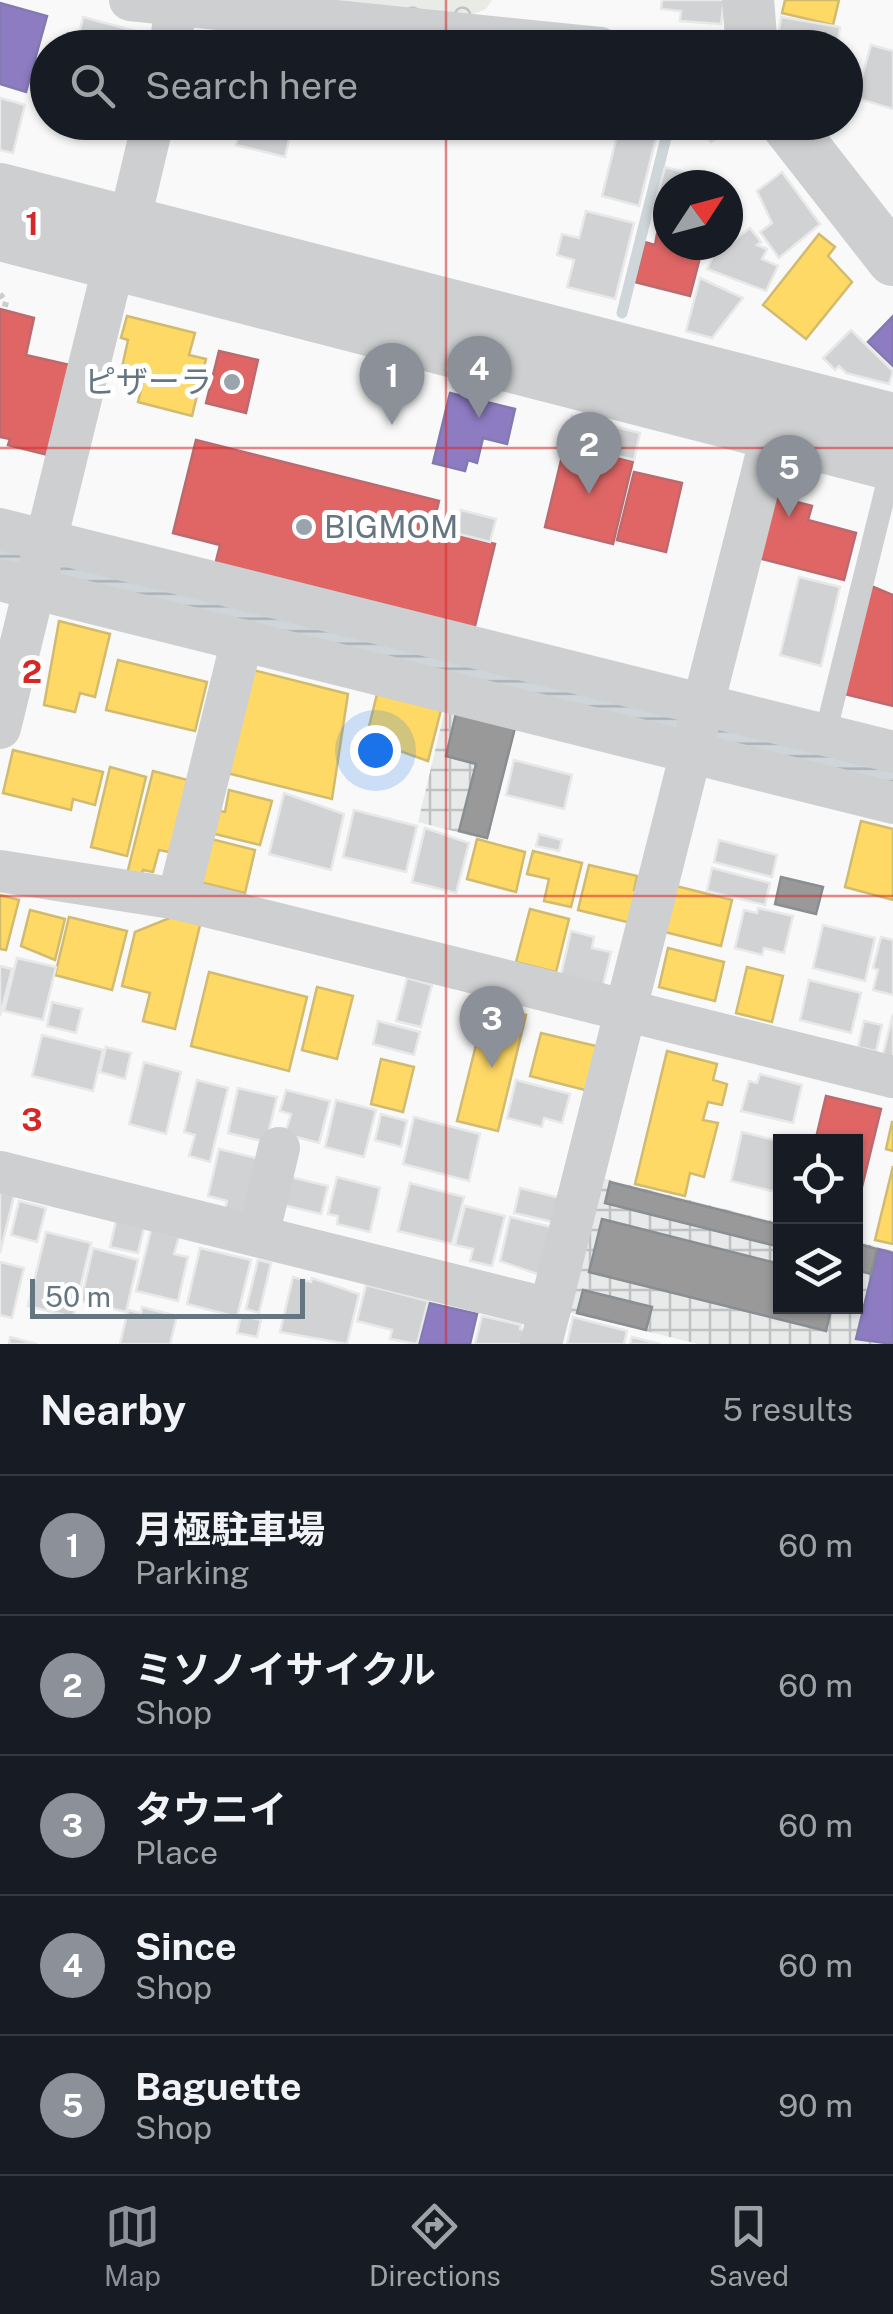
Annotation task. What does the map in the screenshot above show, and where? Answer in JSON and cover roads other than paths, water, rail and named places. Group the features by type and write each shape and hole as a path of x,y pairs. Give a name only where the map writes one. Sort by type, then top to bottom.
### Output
{"street":[{"path":"130,0 427,30"},
{"path":"748,0 750,30"},
{"path":"172,30 176,4"},
{"path":"0,728 32,568 148,140"},
{"path":"800,140 893,260"},
{"path":"0,190 121,243 772,434 892,464"},
{"path":"0,235 121,243 893,419"},
{"path":"0,1172 258,1236 546,1327 772,434"},
{"path":"0,529 32,568 242,640 697,728 825,735 893,752"},
{"path":"32,568 697,728 893,802"},
{"path":"178,899 242,640"},
{"path":"0,871 178,899 893,1077"},
{"path":"258,1236 280,1148"}],"lane":[{"path":"825,735 892,464"}],"waterway":[{"path":"622,313 665,140"}],"place":[{"name":"ピザーラ","path":"232,382"},
{"name":"Since","path":"479,418"},
{"name":"月極駐車場","path":"392,425"},
{"name":"ミソノイサイクル","path":"589,494"},
{"name":"Baguette","path":"789,517"},
{"name":"BIGMOM","path":"304,527"},
{"name":"タウニイ","path":"492,1068"}]}
